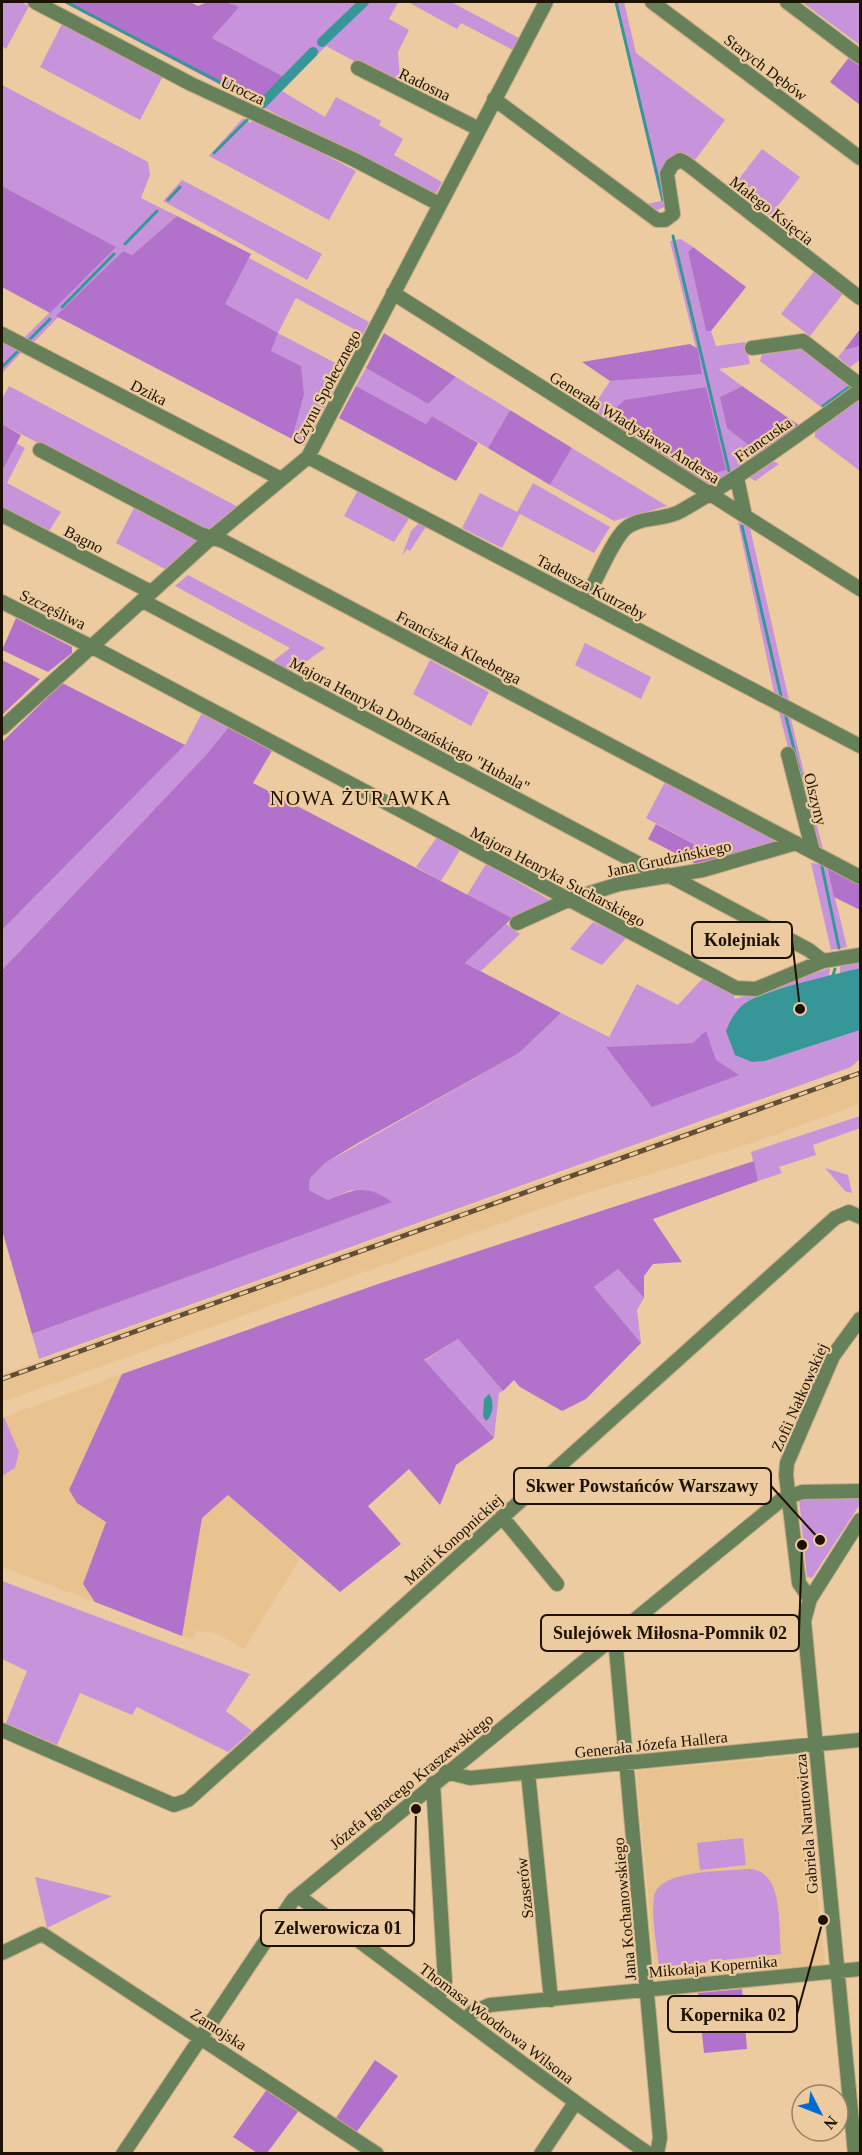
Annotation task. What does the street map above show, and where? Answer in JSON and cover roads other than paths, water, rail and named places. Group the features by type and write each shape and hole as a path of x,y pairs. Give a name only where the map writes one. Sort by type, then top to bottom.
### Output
{"street":[{"name":"Urocza","path":"35,2 191,84 353,159 439,204"},
{"name":"Czynu Społecznego","path":"2,728 212,537 308,457 546,2"},
{"name":"Starych Dębów","path":"652,2 861,158"},
{"path":"787,2 861,57"},
{"name":"Radosna","path":"358,68 479,129"},
{"name":"Małego Księcia","path":"495,99 650,215 661,220 670,217 674,207 667,174 675,162 680,160 686,163 861,298"},
{"name":"Generała Władysława Andersa","path":"393,293 861,589"},
{"name":"Dzika","path":"2,334 281,479"},
{"path":"752,348 803,341 861,385"},
{"name":"Francuska","path":"584,602 623,530 637,522 659,520 678,513 737,478 861,390"},
{"name":"Franciszka Kleeberga","path":"40,450 223,541 861,877"},
{"name":"Tadeusza Kutrzeby","path":"308,457 861,746"},
{"path":"737,478 745,516"},
{"name":"Bagno","path":"2,515 147,597"},
{"name":"Majora Henryka Dobrzańskiego \"Hubala\"","path":"147,597 665,876 809,950 823,961"},
{"name":"Szczęśliwa","path":"2,602 90,646"},
{"name":"Majora Henryka Sucharskiego","path":"90,646 744,991 770,984 823,961 861,955"},
{"name":"Olszyny","path":"788,754 813,852"},
{"name":"Jana Grudzińskiego","path":"517,923 568,900 619,884 703,870 796,843"},
{"name":"Marii Konopnickiej","path":"2,1730 178,1805 188,1800 835,1218 849,1212 861,1217"},
{"name":"Zofii Nałkowskiej","path":"788,1495 786,1475 789,1455 833,1356 861,1319"},
{"path":"861,1491 801,1492 788,1495 799,1583 810,1599 861,1520"},
{"name":"Józefa Ignacego Kraszewskiego","path":"123,2154 280,1916 298,1896 446,1772 788,1495"},
{"path":"502,1516 557,1584"},
{"name":"Gabriela Narutowicza","path":"810,1599 804,1624 855,2154"},
{"name":"Jana Kochanowskiego","path":"615,1637 648,1989 660,2138 657,2154"},
{"path":"596,1652 616,1662"},
{"name":"Generała Józefa Hallera","path":"446,1772 470,1778 861,1740"},
{"name":"Szaserów","path":"528,1773 551,2000"},
{"path":"433,1784 445,1981 438,1998"},
{"name":"Thomasa Woodrowa Wilsona","path":"298,1896 438,1998 575,2103 649,2154"},
{"name":"Zamojska","path":"2,1953 42,1934 377,2154"},
{"name":"Mikołaja Kopernika","path":"466,2019 473,2012 490,2006 861,1969"},
{"path":"541,2154 575,2103"}],"water":[{"path":"860,968 860,1030 765,1061 752,1062 735,1055 726,1031 733,1016 744,1004 781,988"},
{"path":"489,1394 492,1408 486,1421 483,1416 484,1399"}],"waterway":[{"path":"66,2 262,104 259,108"},
{"path":"322,42 364,2"},
{"path":"616,2 663,200"},
{"path":"262,104 313,52"},
{"path":"214,153 248,119"},
{"path":"168,200 180,187"},
{"path":"125,244 157,211"},
{"path":"673,236 729,471"},
{"path":"62,307 114,254"},
{"path":"28,341 50,319"},
{"path":"2,367 19,350"},
{"path":"823,406 852,385"},
{"path":"742,526 782,700"},
{"path":"785,713 814,829"},
{"path":"821,862 839,948"},
{"path":"833,975 835,969"}],"railway":[{"path":"2,1379 860,1073"}],"place":[{"name":"Kolejniak","path":"800,1009"},
{"name":"Skwer Powstańców Warszawy","path":"820,1540"},
{"name":"Sulejówek Miłosna-Pomnik 02","path":"802,1545"},
{"name":"Zelwerowicza 01","path":"416,1809"},
{"name":"Kopernika 02","path":"823,1920"}],"district":[{"name":"NOWA ŻURAWKA","path":"361,798"}]}
